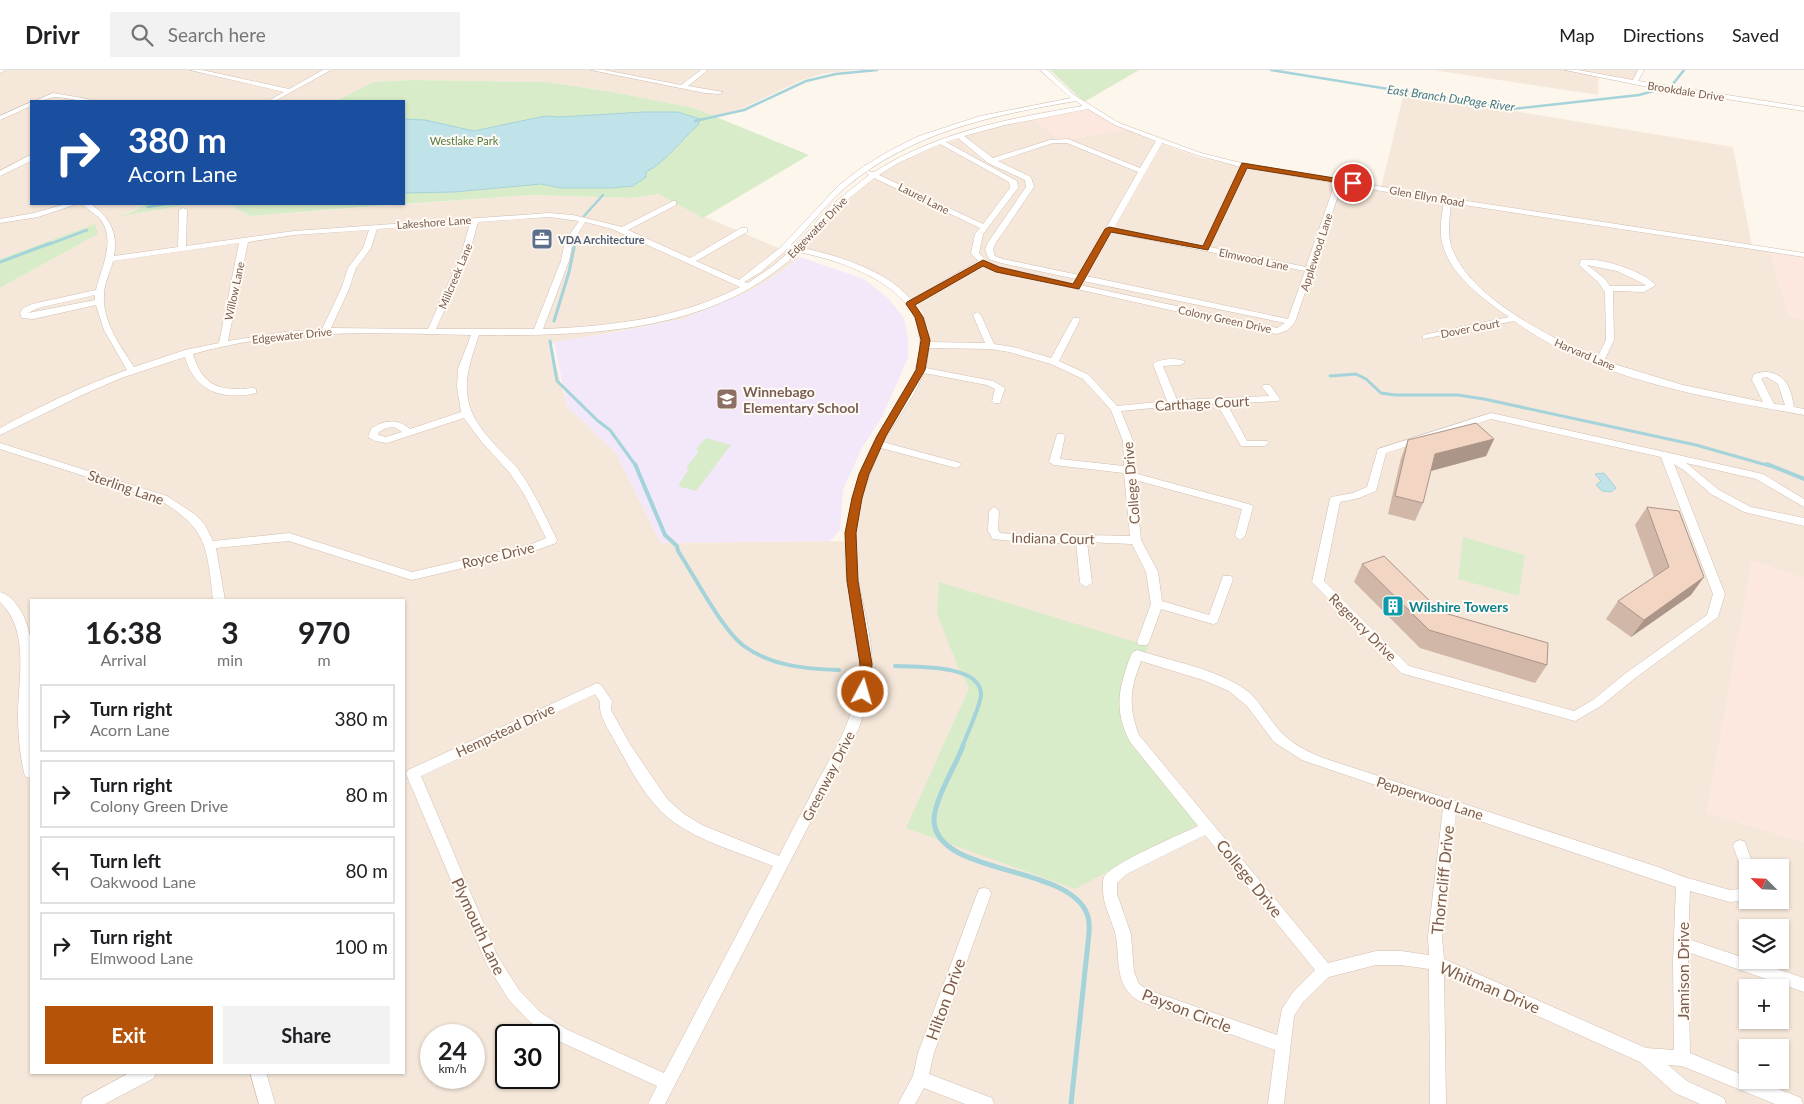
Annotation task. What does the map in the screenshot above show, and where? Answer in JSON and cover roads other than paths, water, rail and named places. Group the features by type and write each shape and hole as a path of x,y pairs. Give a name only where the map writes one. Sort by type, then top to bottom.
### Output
{"street":[{"path":"193,70 290,91"},
{"path":"273,100 328,70"},
{"path":"594,70 682,87 720,92"},
{"path":"682,87 706,70"},
{"name":"Glen Ellyn Road","path":"1043,70 1076,99 1117,124 1198,154 1244,165 1448,200 1804,255"},
{"name":"Brookdale Drive","path":"1568,70 1653,86 1804,109"},
{"path":"1635,82 1641,70"},
{"path":"40,100 52,95 82,100"},
{"name":"Edgewater Drive","path":"602,328 673,310 721,292 755,273 792,248 838,191 864,170 893,152 959,124 1076,99"},
{"path":"0,118 30,104"},
{"name":"Edgewater Drive","path":"0,432 44,408 131,369 223,343 325,331 537,332 602,328 649,322 675,316 730,296 763,278 839,202 874,174 915,152 1012,120 1089,107"},
{"name":"Colony Green Drive","path":"960,136 992,161 1028,179 1030,187 991,244 989,250 992,257 1001,261 1291,322 1284,330 1277,330 996,269 983,262"},
{"path":"1076,287 1160,140"},
{"path":"982,165 1052,141 1060,141 1076,143 1142,171"},
{"path":"910,304 983,262 975,253 979,234 1014,188 1013,181 941,142"},
{"path":"0,174 30,159"},
{"path":"1205,249 1244,165"},
{"name":"Laurel Lane","path":"864,170 984,227"},
{"name":"Applewood Lane","path":"1291,322 1339,181"},
{"name":"Harvard Lane","path":"1448,200 1445,234 1448,248 1456,264 1475,287 1514,319 1555,342 1599,362 1644,377 1689,389 1804,412"},
{"path":"624,230 673,203"},
{"path":"0,221 46,212 70,205"},
{"path":"88,205 103,216 112,230 109,259 99,292 99,302 106,328 131,369"},
{"path":"182,248 183,210"},
{"name":"Lakeshore Lane","path":"109,259 294,233 537,215 573,217 596,221 624,230 747,287"},
{"name":"Millcreek Lane","path":"431,331 465,255 475,220"},
{"path":"537,332 565,261 569,241 583,220"},
{"path":"325,331 352,268 367,248 374,227"},
{"name":"Elmwood Lane","path":"1109,229 1310,270"},
{"path":"690,261 744,230"},
{"name":"Willow Lane","path":"223,343 244,240"},
{"name":"Greenway Drive","path":"656,1104 853,728 863,692 866,664 853,581 851,533 860,484 878,444 921,370 925,345 921,323 910,304 891,285 868,271 838,259 792,248"},
{"path":"1599,362 1610,340 1608,288 1600,278 1583,265 1584,262 1594,262 1615,269 1645,280 1652,285 1644,289 1608,288"},
{"path":"99,292 35,306 24,313 25,316 33,316 99,302"},
{"path":"976,314 991,346"},
{"name":"Dover Court","path":"1426,337 1514,319"},
{"path":"1054,362 1076,320"},
{"name":"Royce Drive","path":"211,545 289,538 302,540 412,576 516,550 534,548 552,540 529,493 513,470 484,440 466,414 462,387 463,369 476,332"},
{"name":"College Drive","path":"925,345 991,346 1010,349 1054,362 1086,377 1115,409 1128,441 1129,473 1136,540 1152,572 1157,604 1143,642"},
{"path":"188,352 196,374 207,385 231,393 253,391"},
{"path":"1173,403 1158,364 1180,362"},
{"path":"921,370 990,383 1000,388 997,401"},
{"path":"1770,405 1757,380 1758,375 1774,376 1782,380 1790,409"},
{"name":"Carthage Court","path":"1115,409 1173,403 1274,399 1267,387"},
{"path":"1220,402 1244,444 1264,443"},
{"path":"408,433 466,414"},
{"name":"Regency Drive","path":"1665,455 1719,594 1712,617 1630,676 1597,703 1575,716 1405,670 1318,582 1336,499 1355,496 1372,489 1382,451 1491,416 1759,476 1804,504"},
{"path":"1060,436 1054,462 1129,473 1248,507 1240,536"},
{"path":"878,444 956,465"},
{"name":"Sterling Lane","path":"0,446 163,498 185,510 195,519 211,545 219,599"},
{"name":"Regency Drive","path":"1665,455 1690,469 1715,492 1748,510 1804,522"},
{"name":"Indiana Court","path":"994,511 993,531 997,536 1041,540 1081,538 1136,540"},
{"path":"1081,538 1086,583"},
{"path":"1157,604 1213,620 1227,579"},
{"path":"0,596 9,603 18,617 24,634 23,726 25,752 30,770"},
{"name":"College Drive","path":"1137,655 1125,687 1123,700 1125,715 1134,738 1326,971"},
{"name":"Pepperwood Lane","path":"1137,655 1221,683 1241,693 1257,709 1285,744 1302,755 1319,762 1658,873 1683,883 1730,896 1739,895"},
{"name":"Hempstead Drive","path":"413,774 598,688 606,701 605,710 626,750 663,804 678,818 697,829 783,864"},
{"name":"Plymouth Lane","path":"413,774 492,960 514,995 535,1017 560,1034 668,1082"},
{"name":"Thorncliff Drive","path":"1438,1104 1437,963 1435,937 1450,806"},
{"name":"Payson Circle","path":"1208,827 1122,870 1110,880 1110,894 1122,926 1125,941 1127,972 1133,989 1144,996 1283,1045"},
{"path":"1740,846 1745,859"},
{"name":"Jamison Drive","path":"1682,1058 1681,943 1683,883"},
{"name":"Hilton Drive","path":"906,1104 920,1079 926,1054 984,894"},
{"path":"1681,943 1804,985"},
{"name":"Whitman Drive","path":"1276,1104 1286,1014 1298,997 1326,971 1376,958 1401,958 1437,963 1646,1056 1681,1087 1718,1104"},
{"name":"Whitman Drive","path":"1646,1056 1682,1058 1795,1104"},
{"path":"89,1104 144,1074"},
{"path":"259,1074 267,1104"},
{"path":"920,1079 986,1104"}],"water":[{"path":"678,112 700,119 698,125 674,150 646,172 646,177 633,186 561,188 541,184 454,192 405,193 405,119 425,120 474,131 545,116"},
{"path":"1604,473 1616,488 1611,492 1602,491 1596,485 1601,481 1595,474"}],"waterway":[{"name":"East Branch DuPage River","path":"695,121 744,110 806,81 836,74 877,70"},
{"name":"East Branch DuPage River","path":"1271,70 1512,109 1639,95 1661,89"},
{"name":"East Branch DuPage River","path":"1673,84 1684,70"},
{"path":"584,216 603,195"},
{"path":"148,207 160,205"},
{"path":"47,245 87,230"},
{"path":"574,232 576,238 575,245"},
{"path":"0,262 51,243"},
{"path":"554,321 569,272 575,243"},
{"path":"550,341 557,381 598,421 610,430 636,465"},
{"path":"1330,376 1356,374 1366,379 1381,393 1395,395 1458,395 1484,399 1696,445 1770,466"},
{"path":"1767,464 1804,479"},
{"path":"636,465 665,535 677,546 678,551 709,602 736,638 754,653 777,662 814,669 839,670"},
{"path":"895,666 931,667 960,672 971,678 978,685 981,695 980,699 962,747"},
{"path":"963,746 937,804 934,821 941,839 956,852 1056,886 1075,898 1088,916 1089,933 1071,1104"}],"place":[{"name":"VDA Architecture","path":"542,239"},
{"name":"Winnebago Elementary School","path":"727,399"},
{"name":"Wilshire Towers","path":"1393,606"}],"park label":[{"name":"Westlake Park","path":"464,140"}]}
